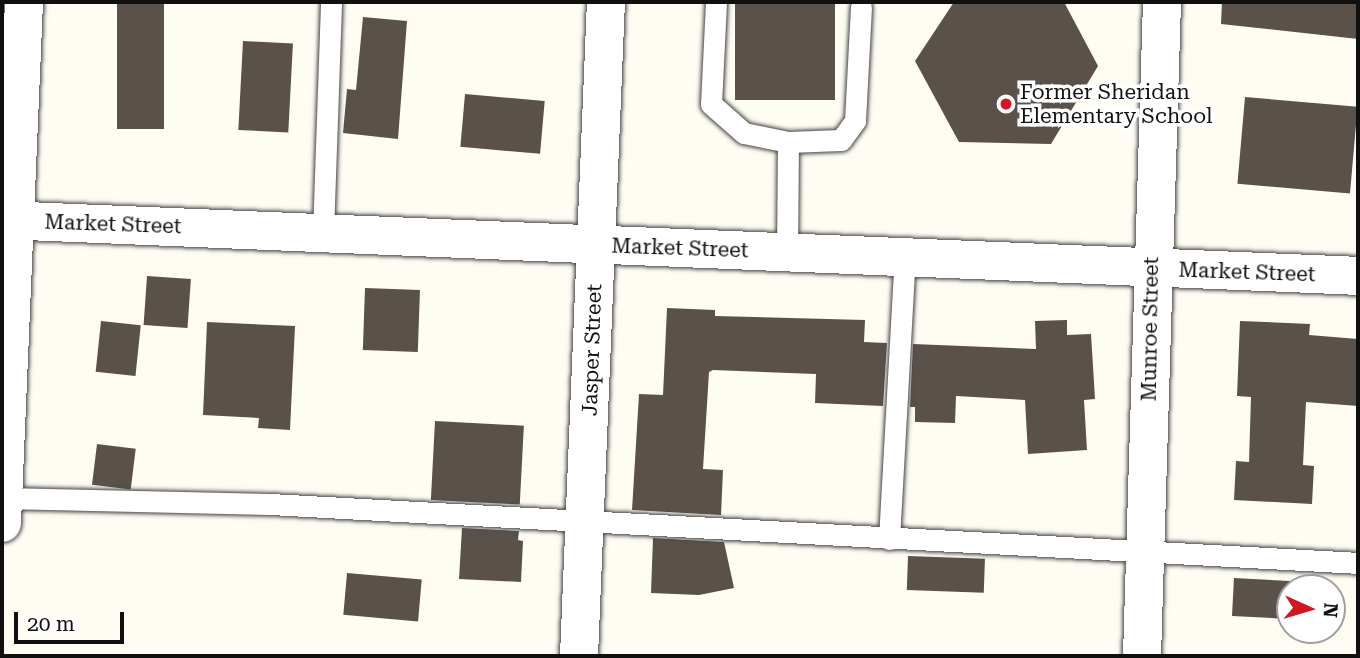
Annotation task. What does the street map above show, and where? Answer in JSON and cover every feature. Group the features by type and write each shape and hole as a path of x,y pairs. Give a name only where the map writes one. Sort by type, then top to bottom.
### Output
{"street":[{"path":"2,511 8,220 24,2"},
{"name":"Jasper Street","path":"579,656 606,2"},
{"name":"Munroe Street","path":"1142,656 1151,268 1162,2"},
{"name":"Market Street","path":"8,220 1358,276"}],"lane":[{"path":"323,233 331,2"},
{"path":"716,2 711,104 744,133 788,142 841,140 855,121 861,7"},
{"path":"787,253 788,142"},
{"path":"889,539 905,257"},
{"path":"2,511 271,503 1358,563"}],"building":[{"path":"117,2 164,2 164,129 117,129"},
{"path":"735,2 835,2 835,100 735,100"},
{"name":"Former Sheridan Elementary School","path":"954,2 1064,2 1098,66 1051,144 959,142 915,61"},
{"path":"1222,2 1358,2 1358,39 1221,24"},
{"path":"363,17 407,21 398,139 343,133 347,89 356,90"},
{"path":"243,41 293,44 288,132 238,130"},
{"path":"465,94 545,101 540,154 460,147"},
{"path":"1245,97 1358,107 1350,194 1237,184"},
{"path":"147,276 191,279 187,328 144,325"},
{"path":"365,288 420,290 418,352 363,350"},
{"path":"667,308 715,310 715,316 865,320 864,342 887,343 883,406 815,403 816,374 713,370 709,372 703,469 723,470 721,515 632,510 639,394 663,395"},
{"path":"1067,320 1067,335 1091,334 1095,399 1084,400 1087,450 1028,454 1025,400 956,396 955,423 915,422 915,407 910,407 913,344 1036,349 1035,321"},
{"path":"101,321 141,325 135,376 96,372"},
{"path":"1240,321 1310,324 1309,335 1358,339 1358,406 1306,402 1303,465 1314,466 1312,504 1234,500 1236,461 1249,462 1251,397 1237,396"},
{"path":"207,322 295,326 290,430 258,428 259,418 203,415"},
{"path":"435,421 524,426 520,505 431,500"},
{"path":"97,444 136,449 131,489 92,485"},
{"path":"462,528 519,531 518,540 523,541 521,582 459,579"},
{"path":"653,538 724,542 734,588 699,595 651,593"},
{"path":"908,556 985,559 984,593 907,590"},
{"path":"347,573 422,580 418,621 343,615"},
{"path":"1234,578 1276,580 1276,618 1232,616"}],"place":[{"name":"Former Sheridan Elementary School","path":"1006,104"}]}
